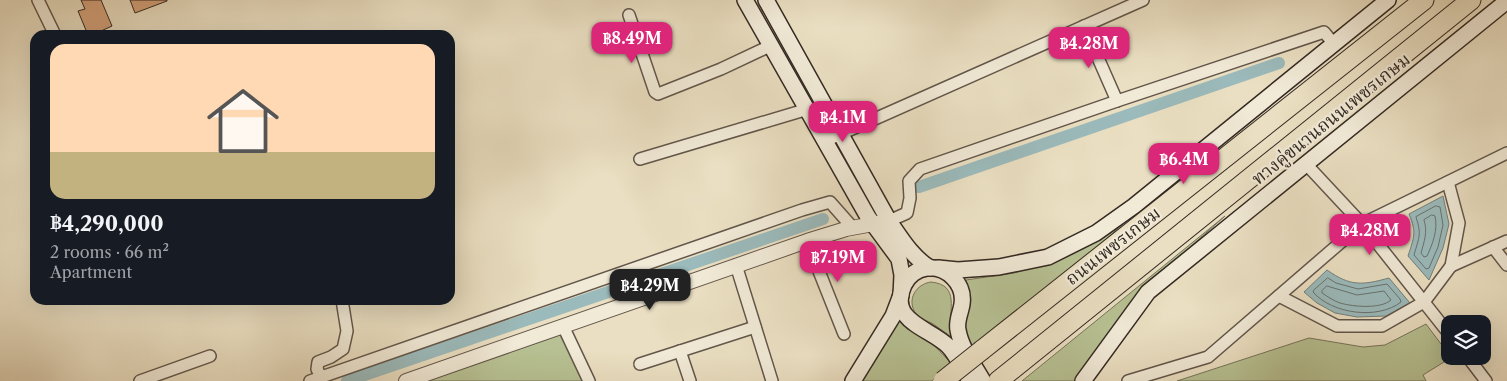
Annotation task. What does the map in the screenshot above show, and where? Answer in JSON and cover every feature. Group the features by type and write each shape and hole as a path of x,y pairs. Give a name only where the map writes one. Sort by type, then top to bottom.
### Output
{"highway":[{"name":"ถนนเพชรเกษม","path":"943,381 1424,0"},
{"name":"ถนนเพชรเกษม","path":"994,380 1472,0"}],"main road":[{"path":"745,0 874,224 899,259 902,275 902,308 907,318 918,327 940,338 949,347 970,381"},
{"path":"766,0 889,221 912,254 921,262 946,271 959,285 962,303 957,328 961,343 994,380"},
{"name":"ทางคู่ขนานถนนเพชรเกษม","path":"1083,381 1148,292 1507,1"},
{"path":"853,381 893,316 903,286 915,272 934,268 958,270 999,267 1048,257 1096,233 1141,201 1334,44 1382,2"}],"street":[{"path":"38,0 53,30"},
{"path":"825,141 1143,0"},
{"path":"629,15 655,92 658,94 721,69 772,45"},
{"path":"1084,26 1117,101"},
{"path":"406,381 807,241 853,228 889,221 907,213 910,198 910,181 920,169 1324,32 1334,44"},
{"path":"640,159 808,109"},
{"path":"1128,381 1208,357 1362,224 1507,153"},
{"path":"1306,164 1362,224 1441,324"},
{"path":"1279,296 1337,326 1382,326 1424,302 1451,266 1459,223 1448,182"},
{"path":"315,379 802,210 830,202 853,228"},
{"path":"807,241 844,334"},
{"path":"1451,266 1507,241"},
{"path":"1493,247 1507,265"},
{"path":"736,265 772,381"},
{"path":"315,379 318,362 331,357 343,349 347,331 343,305"},
{"path":"563,326 589,381"},
{"path":"640,364 755,327"},
{"path":"680,351 690,381"},
{"path":"140,381 210,356"},
{"path":"1473,365 1486,381"}],"green space":[{"path":"1152,198 1049,290 981,343 970,346 964,329 969,295 966,280 1014,273 1053,262"},
{"path":"1225,216 1153,280 1074,381 1022,381"},
{"path":"931,282 940,284 950,293 951,330 957,349 942,331 934,324 918,316 913,309 912,298 917,289"},
{"path":"899,317 907,329 927,338 950,362 932,381 862,381"},
{"path":"1426,324 1441,344 1441,364 1423,375 1426,381 1177,381 1309,338 1363,347 1385,345"},
{"path":"563,334 583,381 426,381"}],"water":[{"path":"1443,196 1449,224 1443,248 1429,280 1408,256 1414,235 1409,214"},
{"path":"1327,270 1335,276 1357,283 1389,278 1410,303 1386,316 1357,317 1335,313 1317,303 1304,292"}],"building":[{"path":"81,0 101,0 112,26 103,30 86,30 78,11 85,9"},
{"path":"130,0 167,0 167,1 135,13"}],"waterway":[{"path":"919,187 1279,63"},
{"path":"347,381 823,219"}]}
